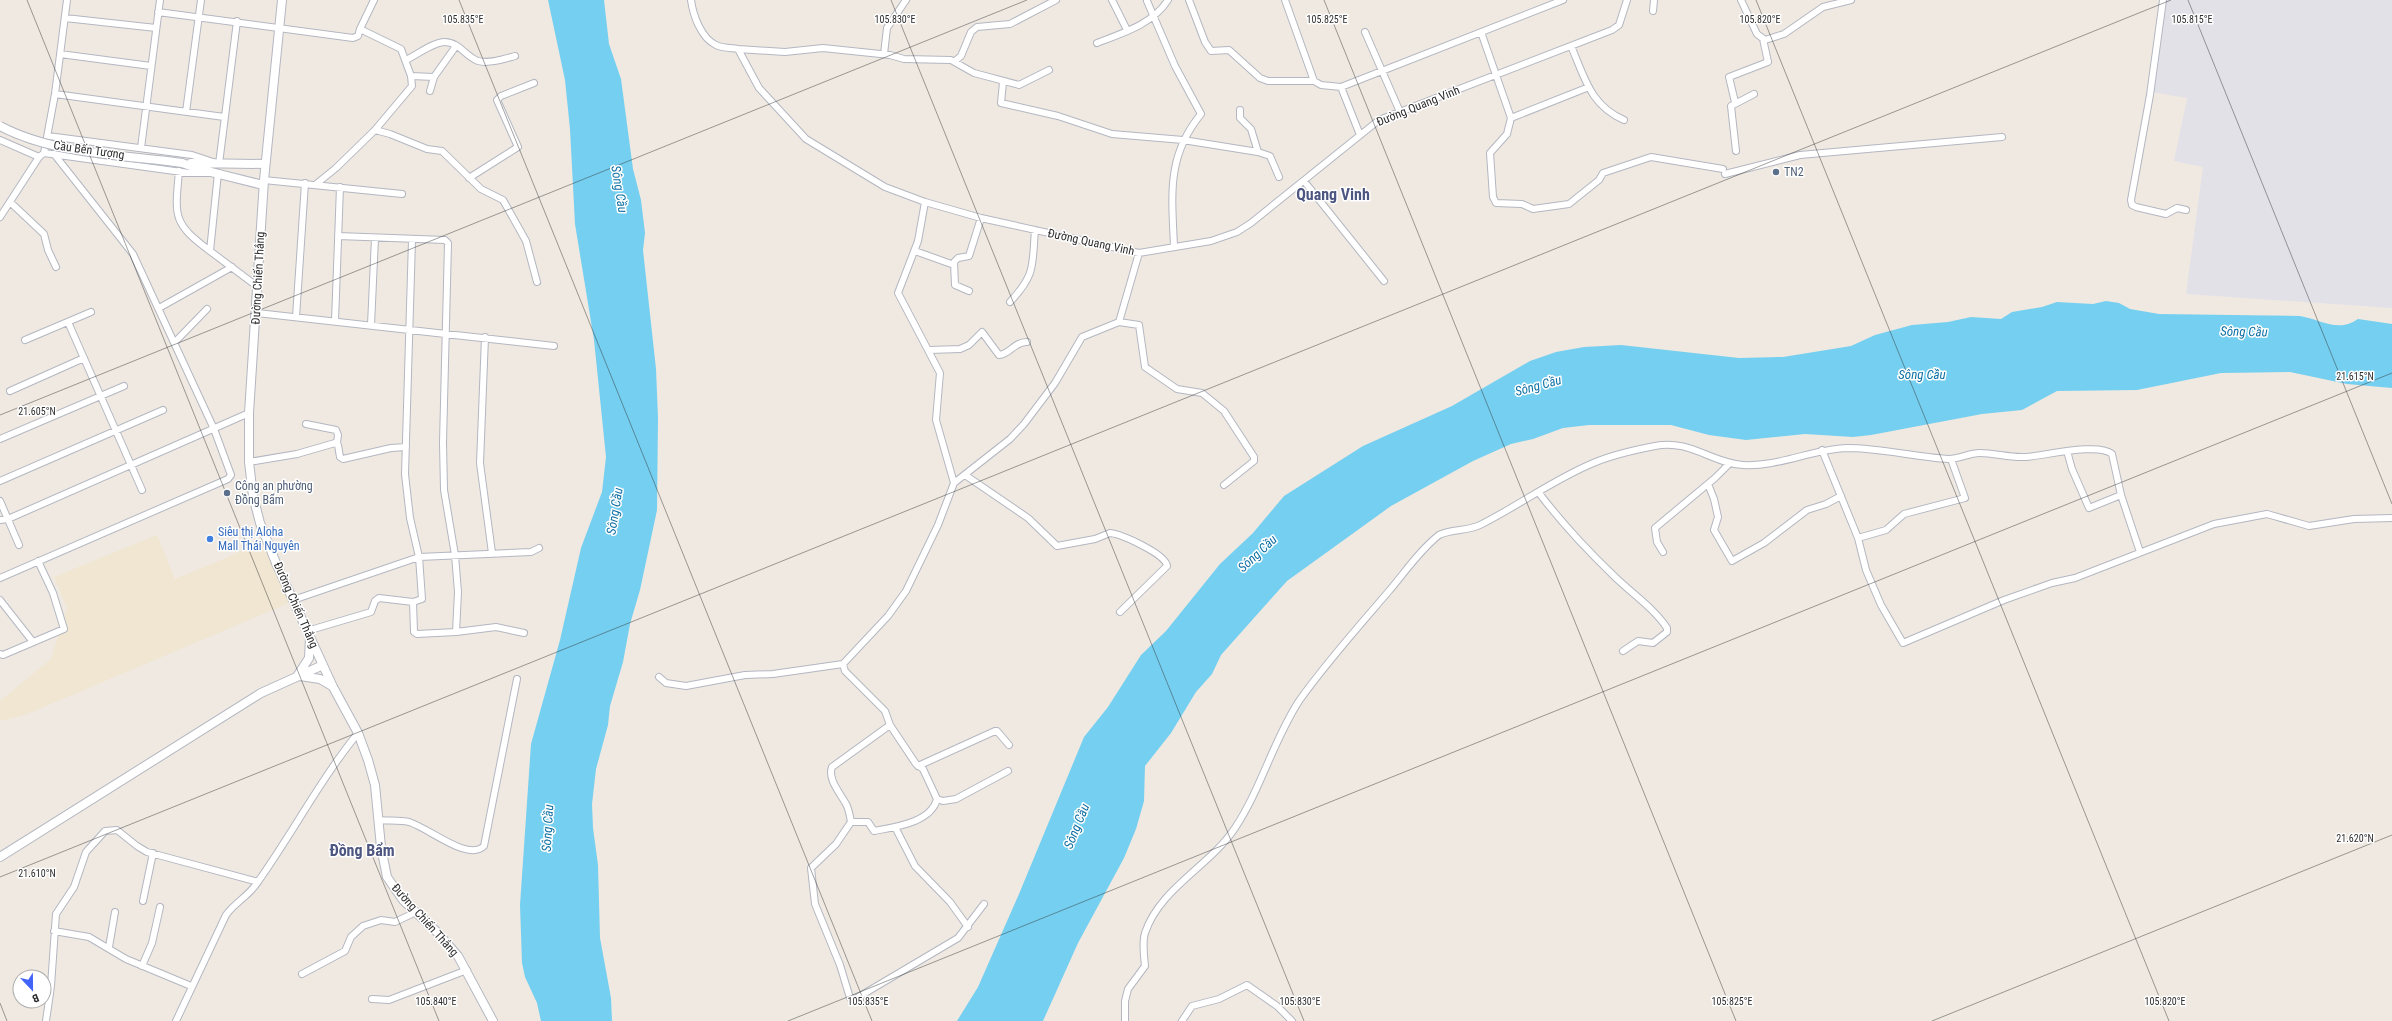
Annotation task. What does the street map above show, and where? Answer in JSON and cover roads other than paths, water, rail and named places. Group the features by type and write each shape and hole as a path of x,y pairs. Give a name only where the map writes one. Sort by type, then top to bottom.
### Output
{"main road":[{"name":"Đường Chiến Thắng","path":"282,0 263,182 257,313 249,413 249,462 253,496 260,523 293,600 333,687 358,733 372,774 387,877 394,889 438,933 467,970 493,1021"},
{"name":"Cầu Bến Tượng","path":"0,126 24,138 47,144 182,163"},
{"path":"182,163 265,164"},
{"path":"182,163 218,174 263,182"},
{"path":"297,676 309,658 309,634"},
{"path":"0,857 261,694 323,665"},
{"path":"297,676 320,679 333,687"}],"street":[{"path":"0,217 41,155 48,136 67,0"},
{"path":"141,148 160,0"},
{"path":"186,112 201,0"},
{"path":"158,12 353,38 358,36 374,0"},
{"path":"691,0 698,23 708,40 717,45 738,49 785,52 823,48 884,54 904,59 955,61 974,73 1003,82 1022,85 1049,70"},
{"path":"884,54 887,28 906,0"},
{"path":"955,61 961,56 971,32 977,27 1010,24 1056,0"},
{"path":"1112,0 1127,30"},
{"path":"1097,43 1154,17 1168,0"},
{"path":"1189,0 1205,42 1211,51 1229,50 1260,78 1268,81 1314,81 1321,85 1341,87 1563,0"},
{"path":"1286,0 1314,81"},
{"name":"Đường Quang Vinh","path":"738,49 759,88 806,139 885,187 925,202 980,218 1139,253 1211,241 1237,232 1252,223 1379,120 1612,30 1619,25 1627,0"},
{"path":"1653,11 1654,0"},
{"path":"1735,102 1729,77 1768,62 1763,40 1757,34 1741,0"},
{"path":"1763,40 1784,34 1823,7 1851,0"},
{"path":"2163,0 2150,95 2131,200 2132,205 2136,207 2166,214 2177,208 2186,210"},
{"path":"1147,1 1180,77 1200,114 1182,140 1175,164 1172,197 1174,247"},
{"path":"65,18 156,28"},
{"path":"48,136 196,156 219,164 237,22"},
{"path":"315,184 336,168 375,130 412,86 411,76 401,49 360,29"},
{"path":"1365,32 1400,112"},
{"path":"1482,32 1510,118 1507,134 1492,149 1490,157 1493,197 1499,204 1522,204 1533,209 1572,203 1599,180 1603,174 1648,157 1724,172 1800,155 2002,137"},
{"path":"406,60 446,42 456,46 478,61 496,61 515,56"},
{"path":"430,91 434,77 456,46"},
{"path":"1571,46 1589,87 1604,109 1624,120"},
{"path":"60,54 151,66"},
{"path":"411,76 434,77"},
{"path":"469,178 518,147 497,100 501,96 534,82"},
{"path":"1003,82 1001,103 1058,116 1112,134 1182,140 1258,152 1270,156 1279,178"},
{"path":"1341,87 1360,135"},
{"path":"1510,118 1589,87"},
{"path":"55,94 224,117"},
{"path":"1736,151 1730,109 1735,102 1754,94"},
{"path":"1240,110 1240,118 1251,129 1258,152"},
{"path":"375,130 390,134 427,149 442,150 481,189 506,203 526,241 537,282"},
{"path":"0,140 41,155 54,154 179,171 218,174 210,251"},
{"path":"0,578 228,479 231,475 231,470 214,428 133,254 54,154"},
{"path":"179,171 176,209 177,216 186,233 258,287"},
{"path":"1304,181 1384,281"},
{"path":"263,182 304,183 402,194"},
{"path":"296,317 304,183"},
{"path":"335,321 340,187"},
{"path":"10,202 44,234 46,244 56,267"},
{"path":"925,202 921,229 898,293 929,350 940,375 936,420 954,483"},
{"path":"969,291 955,284 954,265 955,259 969,256 980,218"},
{"path":"1010,302 1024,286 1030,275 1035,230"},
{"path":"338,236 412,240 445,240 448,243 444,490 455,555 458,592 456,632"},
{"path":"371,325 375,238"},
{"path":"309,634 371,612 375,601 379,598 413,602 422,600 419,557 410,518 405,474 412,240"},
{"path":"914,251 954,265"},
{"path":"1119,322 1139,253"},
{"path":"159,308 232,267"},
{"path":"175,342 207,309"},
{"path":"25,340 91,312"},
{"path":"257,313 485,337 554,346"},
{"path":"68,322 142,490"},
{"path":"659,677 666,684 686,686 745,675 772,674 842,664 888,616 906,591 938,525 954,483 1010,439 1024,424 1055,383 1082,337 1119,322 1140,324 1145,367 1177,389 1202,393 1227,414 1254,458 1254,461 1224,485"},
{"path":"929,350 960,349 970,345 982,332 999,355 1006,353 1019,342 1027,342"},
{"path":"485,337 480,463 492,553"},
{"path":"10,391 84,358"},
{"path":"0,440 124,386"},
{"path":"0,481 163,410"},
{"path":"0,520 8,519 249,413"},
{"path":"306,424 336,430 338,435 337,443 340,458 343,459 391,448 406,447"},
{"path":"249,462 337,443"},
{"path":"1125,1021 1125,1001 1128,989 1145,966 1143,941 1154,916 1169,896 1223,844 1234,830 1244,814 1271,754 1299,702 1342,646 1439,535 1456,529 1479,526 1593,462 1657,445 1672,444 1687,446 1697,452 1730,463 1745,465 1781,462 1822,450 1865,449 1951,459 1978,453 2025,457 2067,451 2109,451 2112,454 2121,495 2140,552"},
{"path":"1822,450 1858,538 1866,570 1881,605 1903,642 2004,600 2052,583 2075,578 2217,524 2267,514 2309,526 2354,519 2392,518"},
{"path":"2067,451 2072,469 2090,508 2121,495"},
{"path":"1858,538 1886,530 1904,514 1965,498 1951,459"},
{"path":"1663,552 1657,542 1655,528 1708,484 1730,463"},
{"path":"965,475 1028,518 1057,546 1095,539 1110,533 1155,552 1166,562 1167,566 1120,612"},
{"path":"1708,484 1714,499 1718,517 1714,530 1732,562 1764,543 1807,510 1826,504 1840,496"},
{"path":"1539,493 1559,518 1613,575 1656,613 1668,628 1667,632 1653,643 1638,641 1623,651"},
{"path":"0,501 19,545"},
{"path":"293,600 419,557 531,552 539,548"},
{"path":"0,654 63,630 64,626 53,593 38,561"},
{"path":"0,600 33,642"},
{"path":"413,602 415,633 456,632 496,627 524,633"},
{"path":"842,664 845,671 885,711 890,725 918,766 923,769 937,798 943,801 956,799 1008,771"},
{"path":"378,820 408,822 467,851 480,850 484,846 517,679"},
{"path":"890,725 830,769 837,789 848,807 851,822 836,844 812,866 810,871 815,904 840,965 850,998 854,999 873,989 951,943 968,927 984,904"},
{"path":"918,766 995,731 1009,745"},
{"path":"176,1021 191,986 228,912 234,904 248,895 258,882 324,778 358,733"},
{"path":"851,822 868,822 874,831 895,827 921,818 931,810 937,798"},
{"path":"895,827 910,860 950,902 968,927"},
{"path":"46,1021 52,986 54,931 57,910 74,886 86,852 101,834 110,829 116,830 137,846 153,853 258,882"},
{"path":"143,901 153,853"},
{"path":"142,966 152,943 160,907"},
{"path":"109,947 115,912"},
{"path":"302,974 345,952 351,936 363,926 381,920 395,922 416,912"},
{"path":"54,931 81,934 109,947 126,959 191,986"},
{"path":"372,999 389,1000 467,970"},
{"path":"1182,1021 1192,1006 1219,999 1247,985 1277,1006 1292,1021"}],"water":[{"name":"Sông Cầu","path":"548,0 604,0 609,44 621,79 633,169 641,200 645,233 643,250 656,369 658,418 657,510 640,590 630,624 623,662 610,706 608,725 596,769 592,804 593,828 598,865 600,938 611,998 612,1021 541,1021 537,1003 525,977 522,963 520,905 531,744 560,640 581,548 602,492 606,457 594,340 575,224 570,129 565,80"},
{"name":"Sông Cầu","path":"2106,301 2119,303 2130,309 2159,314 2300,316 2337,325 2351,323 2358,319 2392,324 2392,388 2347,384 2290,372 2221,373 2137,390 2057,391 2022,410 1982,414 1853,437 1805,434 1746,440 1709,435 1671,425 1589,425 1563,428 1533,439 1511,444 1473,461 1391,506 1287,581 1221,655 1212,674 1196,692 1171,733 1145,766 1144,801 1136,829 1124,858 1078,943 1043,1021 957,1021 978,987 1019,894 1084,737 1108,707 1141,655 1166,631 1220,564 1253,533 1284,496 1363,446 1452,406 1530,361 1556,352 1584,347 1621,345 1739,358 1783,357 1851,346 1875,335 1912,325 1948,322 1971,317 2001,319 2012,312 2042,307 2057,302 2093,304"}],"place":[{"name":"TN2","path":"1776,172"},
{"name":"Công an phường Đồng Bẩm","path":"227,493"},
{"name":"Siêu thị Aloha Mall Thái Nguyên","path":"210,539"}],"district":[{"name":"Quang Vinh","path":"1333,194"},
{"name":"Đồng Bẩm","path":"362,850"}]}
